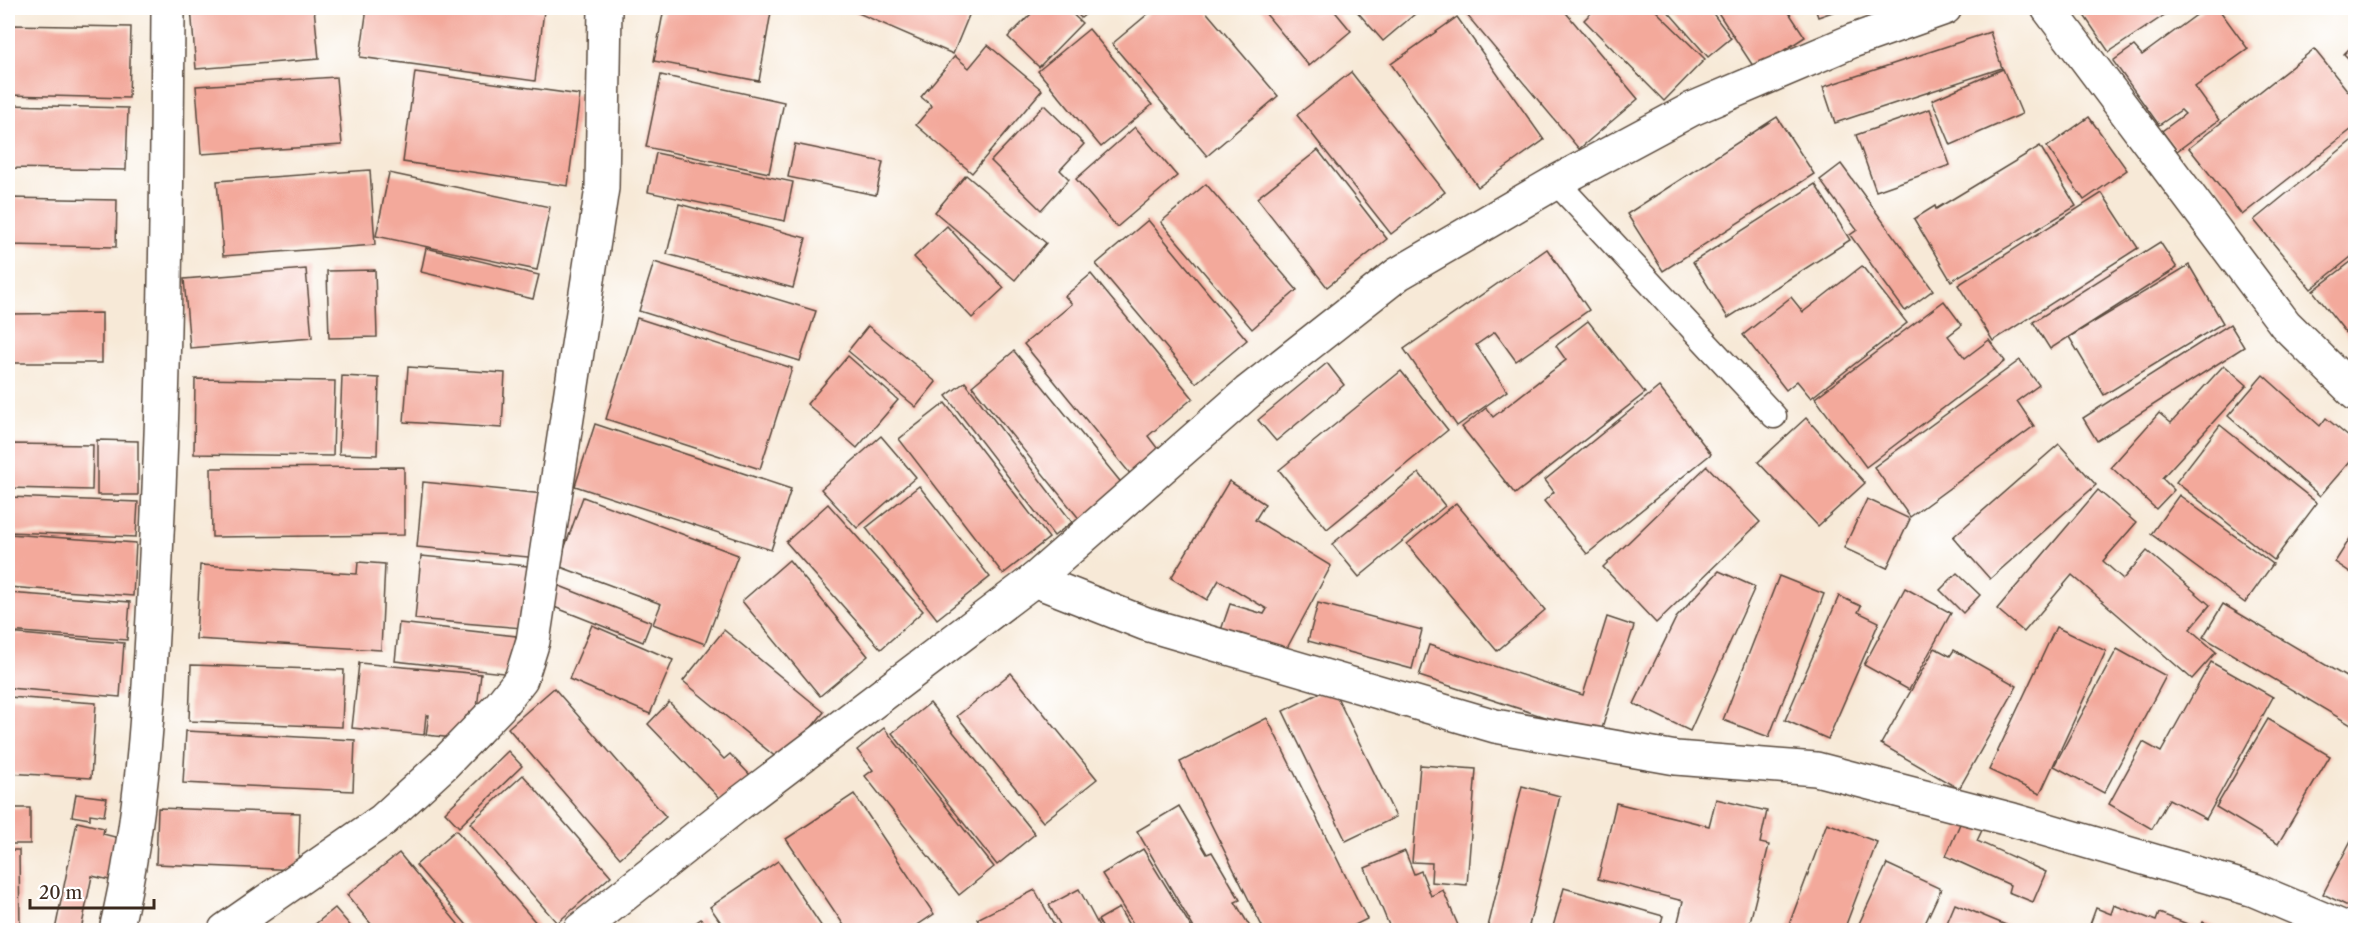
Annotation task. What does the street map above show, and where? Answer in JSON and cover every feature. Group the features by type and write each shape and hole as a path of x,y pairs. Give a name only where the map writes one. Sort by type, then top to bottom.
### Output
{"street":[{"path":"116,930 130,872 151,674 166,261 168,8"},
{"path":"225,930 383,820 444,764 521,679 533,641 603,188 605,8"},
{"path":"580,930 740,803 1034,580 1248,392 1398,274 1556,182 1692,109 1852,41 1945,8"},
{"path":"2048,8 2285,324 2355,394"},
{"path":"1034,580 1146,624 1495,726 1676,758 1815,769 2013,820 2254,890 2349,930"}],"lane":[{"path":"1556,182 1774,416"}],"building":[{"path":"191,8 314,8 319,59 196,69"},
{"path":"367,8 516,8 544,11 535,81 360,57"},
{"path":"664,8 746,8 771,12 759,81 654,61"},
{"path":"852,8 972,8 953,54 851,10"},
{"path":"1037,8 1066,8 1082,23 1039,67 1008,37"},
{"path":"1072,8 1093,8 1081,18"},
{"path":"1155,8 1203,8 1278,96 1207,156 1112,44"},
{"path":"1261,8 1332,8 1351,31 1309,66"},
{"path":"1354,8 1422,8 1383,41"},
{"path":"1474,8 1562,8 1638,99 1579,149 1466,14"},
{"path":"1596,8 1653,8 1705,59 1664,101 1584,20"},
{"path":"1665,8 1709,8 1731,38 1708,57"},
{"path":"1715,8 1786,8 1805,37 1755,69"},
{"path":"1815,8 1844,8 1818,17"},
{"path":"2079,8 2175,8 2109,52"},
{"path":"2206,8 2218,8 2248,49 2195,87 2219,120 2177,151 2162,131 2185,114 2181,110 2159,125 2113,61 2134,46 2142,55"},
{"path":"1457,17 1544,140 1478,187 1391,64"},
{"path":"8,25 131,27 129,98 8,95"},
{"path":"1089,29 1152,105 1101,147 1038,71"},
{"path":"1990,32 2002,68 1835,123 1823,87"},
{"path":"2356,42 2356,66 2344,54"},
{"path":"988,45 1042,90 972,173 916,125 932,106 921,97 955,56 969,68"},
{"path":"2314,49 2356,101 2356,126 2242,215 2189,148"},
{"path":"2003,69 2022,114 1951,145 1932,100"},
{"path":"415,72 580,95 568,186 403,162"},
{"path":"1351,72 1445,192 1391,234 1297,115"},
{"path":"661,75 784,102 769,173 646,147"},
{"path":"336,77 342,145 201,154 196,86"},
{"path":"8,105 128,108 126,170 8,168"},
{"path":"1044,105 1084,144 1060,170 1069,179 1041,210 991,161"},
{"path":"1930,109 1950,165 1876,191 1856,135"},
{"path":"1777,117 1814,174 1663,271 1627,214"},
{"path":"2089,117 2127,170 2084,200 2047,147"},
{"path":"1135,127 1177,176 1117,227 1076,179"},
{"path":"2356,137 2356,253 2311,289 2254,220"},
{"path":"795,144 883,162 876,195 788,177"},
{"path":"2040,146 2076,206 1951,281 1914,219 1935,206 1936,209"},
{"path":"1318,150 1387,239 1327,287 1257,198"},
{"path":"656,153 793,182 785,221 648,192"},
{"path":"1841,164 1933,290 1905,311 1850,235 1857,230 1820,180"},
{"path":"370,170 375,245 223,256 217,181"},
{"path":"389,173 550,207 537,270 376,236"},
{"path":"966,175 1046,243 1015,280 935,212"},
{"path":"1206,184 1297,290 1252,329 1161,222"},
{"path":"1815,184 1850,240 1728,318 1693,262"},
{"path":"2102,193 2138,248 1993,341 1958,285"},
{"path":"8,198 117,200 116,247 8,245"},
{"path":"679,204 806,238 793,288 667,254"},
{"path":"1148,220 1247,340 1196,383 1096,264"},
{"path":"947,226 1004,288 972,318 914,257"},
{"path":"2160,242 2177,268 2050,349 2033,322"},
{"path":"426,248 539,275 533,299 421,272"},
{"path":"1547,249 1589,310 1516,361 1495,332 1476,345 1507,391 1457,426 1404,349"},
{"path":"2356,258 2356,336 2351,339 2313,291"},
{"path":"654,262 816,311 800,361 639,311"},
{"path":"2189,265 2223,323 2104,395 2069,337"},
{"path":"1862,266 1907,323 1811,398 1797,381 1786,390 1743,335 1791,297 1803,312"},
{"path":"306,269 312,338 190,348 184,279"},
{"path":"375,270 377,337 329,338 327,271"},
{"path":"1091,274 1193,398 1148,436 1161,453 1132,476 1024,344 1072,304 1065,296"},
{"path":"1944,301 1962,325 1948,336 1965,358 1989,340 2005,361 1866,467 1815,398"},
{"path":"102,313 102,363 8,363 8,314"},
{"path":"637,318 792,368 760,469 606,419"},
{"path":"1588,321 1645,393 1515,494 1462,427 1486,408 1493,417 1566,360 1556,346"},
{"path":"2230,324 2244,347 2097,441 2083,418"},
{"path":"868,326 936,382 916,407 848,351"},
{"path":"1014,351 1128,491 1085,526 972,386"},
{"path":"848,356 898,400 857,448 807,404"},
{"path":"2020,360 2039,385 2017,401 2034,426 1910,517 1874,467"},
{"path":"1327,363 1344,385 1276,441 1258,420"},
{"path":"2224,365 2247,385 2162,478 2174,490 2156,509 2111,467 2159,413 2171,423"},
{"path":"408,367 505,373 502,428 404,422"},
{"path":"1401,371 1448,430 1327,529 1279,470"},
{"path":"2263,375 2320,426 2326,418 2356,443 2356,463 2351,460 2320,496 2228,416"},
{"path":"342,376 379,378 377,455 339,454"},
{"path":"195,379 335,381 333,456 194,454"},
{"path":"965,382 1072,522 1054,536 946,396"},
{"path":"1659,387 1711,454 1587,554 1544,501 1554,492 1545,480"},
{"path":"945,403 1049,538 1003,574 899,439"},
{"path":"1806,418 1865,483 1818,526 1758,462"},
{"path":"595,424 791,489 771,550 575,486"},
{"path":"2220,425 2317,503 2274,560 2176,482"},
{"path":"881,436 916,477 857,528 821,489"},
{"path":"97,440 138,441 138,495 97,495"},
{"path":"8,444 93,445 92,490 8,488"},
{"path":"2059,444 2096,485 1990,579 1953,537"},
{"path":"1707,466 1760,522 1656,623 1603,567"},
{"path":"404,467 404,535 212,537 211,468"},
{"path":"1419,473 1445,506 1359,577 1332,544"},
{"path":"1229,481 1265,504 1255,520 1331,566 1286,650 1220,633 1230,604 1264,614 1267,609 1219,580 1207,600 1171,578"},
{"path":"423,482 544,494 539,558 417,547"},
{"path":"919,486 990,577 937,619 866,528"},
{"path":"2098,490 2136,523 2103,561 2123,579 2147,551 2210,605 2190,629 2216,652 2192,679 2072,575 2024,632 1997,609"},
{"path":"2179,495 2273,564 2245,603 2151,534"},
{"path":"8,497 138,502 136,537 8,532"},
{"path":"583,497 738,555 705,644 653,624 661,604 558,566"},
{"path":"1867,499 1910,519 1887,568 1844,548"},
{"path":"1456,503 1545,610 1497,651 1407,544"},
{"path":"828,504 923,611 881,649 786,542"},
{"path":"2356,529 2356,576 2335,562"},
{"path":"8,534 136,543 133,596 8,587"},
{"path":"421,556 528,566 523,628 415,619"},
{"path":"789,560 868,656 820,696 742,601"},
{"path":"358,562 385,564 381,650 196,639 200,565 357,574"},
{"path":"1719,571 1755,587 1690,731 1634,704 1676,618"},
{"path":"1957,573 1980,595 1963,613 1940,590"},
{"path":"1779,576 1824,594 1769,737 1723,720"},
{"path":"552,583 651,622 643,642 544,603"},
{"path":"1905,588 1951,613 1909,690 1864,665"},
{"path":"8,593 130,602 127,640 8,631"},
{"path":"1839,596 1861,606 1858,612 1879,622 1828,739 1785,720"},
{"path":"1318,603 1422,630 1412,669 1308,641"},
{"path":"2223,604 2356,683 2356,728 2203,637"},
{"path":"1607,617 1634,626 1600,735 1419,676 1429,645 1583,695"},
{"path":"399,623 516,636 512,674 395,661"},
{"path":"592,625 673,660 650,714 569,679"},
{"path":"2056,627 2106,651 2040,794 1989,770"},
{"path":"724,630 824,712 783,763 683,681"},
{"path":"8,633 124,643 120,697 8,688"},
{"path":"1935,648 1950,656 1954,650 2017,686 1959,789 1881,744"},
{"path":"2117,649 2166,676 2104,793 2054,766"},
{"path":"2211,662 2273,697 2206,819 2169,799 2152,829 2109,804 2143,742 2161,752"},
{"path":"359,663 481,674 476,717 466,716 463,739 426,735 429,715 426,715 424,735 352,728"},
{"path":"191,665 344,670 342,727 189,721"},
{"path":"1011,673 1097,779 1043,822 957,716"},
{"path":"1332,687 1396,817 1346,841 1283,711"},
{"path":"554,688 666,817 620,858 508,728"},
{"path":"8,697 96,703 91,778 8,773"},
{"path":"669,702 724,759 730,754 752,777 725,804 648,724"},
{"path":"930,703 1035,834 997,865 892,733"},
{"path":"1267,718 1367,919 1345,930 1264,930 1180,762"},
{"path":"2268,719 2330,756 2278,844 2216,807"},
{"path":"884,728 994,867 959,895 865,776 873,770 857,750"},
{"path":"186,731 355,740 353,791 183,783"},
{"path":"508,751 522,766 459,827 445,812"},
{"path":"1420,765 1476,769 1467,885 1431,882 1432,863 1412,862"},
{"path":"523,775 611,876 557,923 470,823"},
{"path":"1522,786 1560,796 1528,930 1502,930 1488,927"},
{"path":"76,794 107,798 104,816 90,814 90,819 72,816"},
{"path":"854,794 934,914 910,930 847,930 786,839"},
{"path":"1716,799 1767,811 1760,843 1769,845 1748,930 1676,930 1683,901 1598,879 1616,803 1709,826"},
{"path":"1179,806 1207,854 1212,852 1240,900 1235,902 1252,930 1195,930 1137,831"},
{"path":"8,808 30,808 30,844 8,844"},
{"path":"158,808 300,813 298,870 156,864"},
{"path":"1963,817 1984,826 1977,841 2046,872 2033,902 2008,892 2010,885 1946,856"},
{"path":"77,822 104,828 103,834 123,839 114,881 92,876 81,930 55,930"},
{"path":"1827,823 1877,842 1844,930 1787,930"},
{"path":"456,830 538,925 532,930 471,930 416,865"},
{"path":"2356,831 2356,910 2323,894"},
{"path":"1143,849 1193,930 1137,930 1102,874"},
{"path":"8,850 19,850 20,930 8,930"},
{"path":"1405,851 1414,874 1421,871 1431,896 1443,890 1460,930 1391,930 1365,868"},
{"path":"399,853 463,930 376,930 347,895"},
{"path":"778,861 824,930 726,930 710,907"},
{"path":"1887,864 1941,889 1922,930 1856,930"},
{"path":"1564,888 1663,916 1659,930 1552,930"},
{"path":"1079,889 1101,930 1063,930 1049,905"},
{"path":"1035,890 1057,930 983,930 977,919"},
{"path":"1955,904 2018,930 1944,930"},
{"path":"2114,905 2156,921 2159,913 2200,929 2203,922 2225,930 2088,930 2096,908 2111,914"},
{"path":"335,908 354,930 308,930"},
{"path":"1119,908 1132,930 1104,930 1098,920"},
{"path":"701,919 709,930 685,930"}]}
